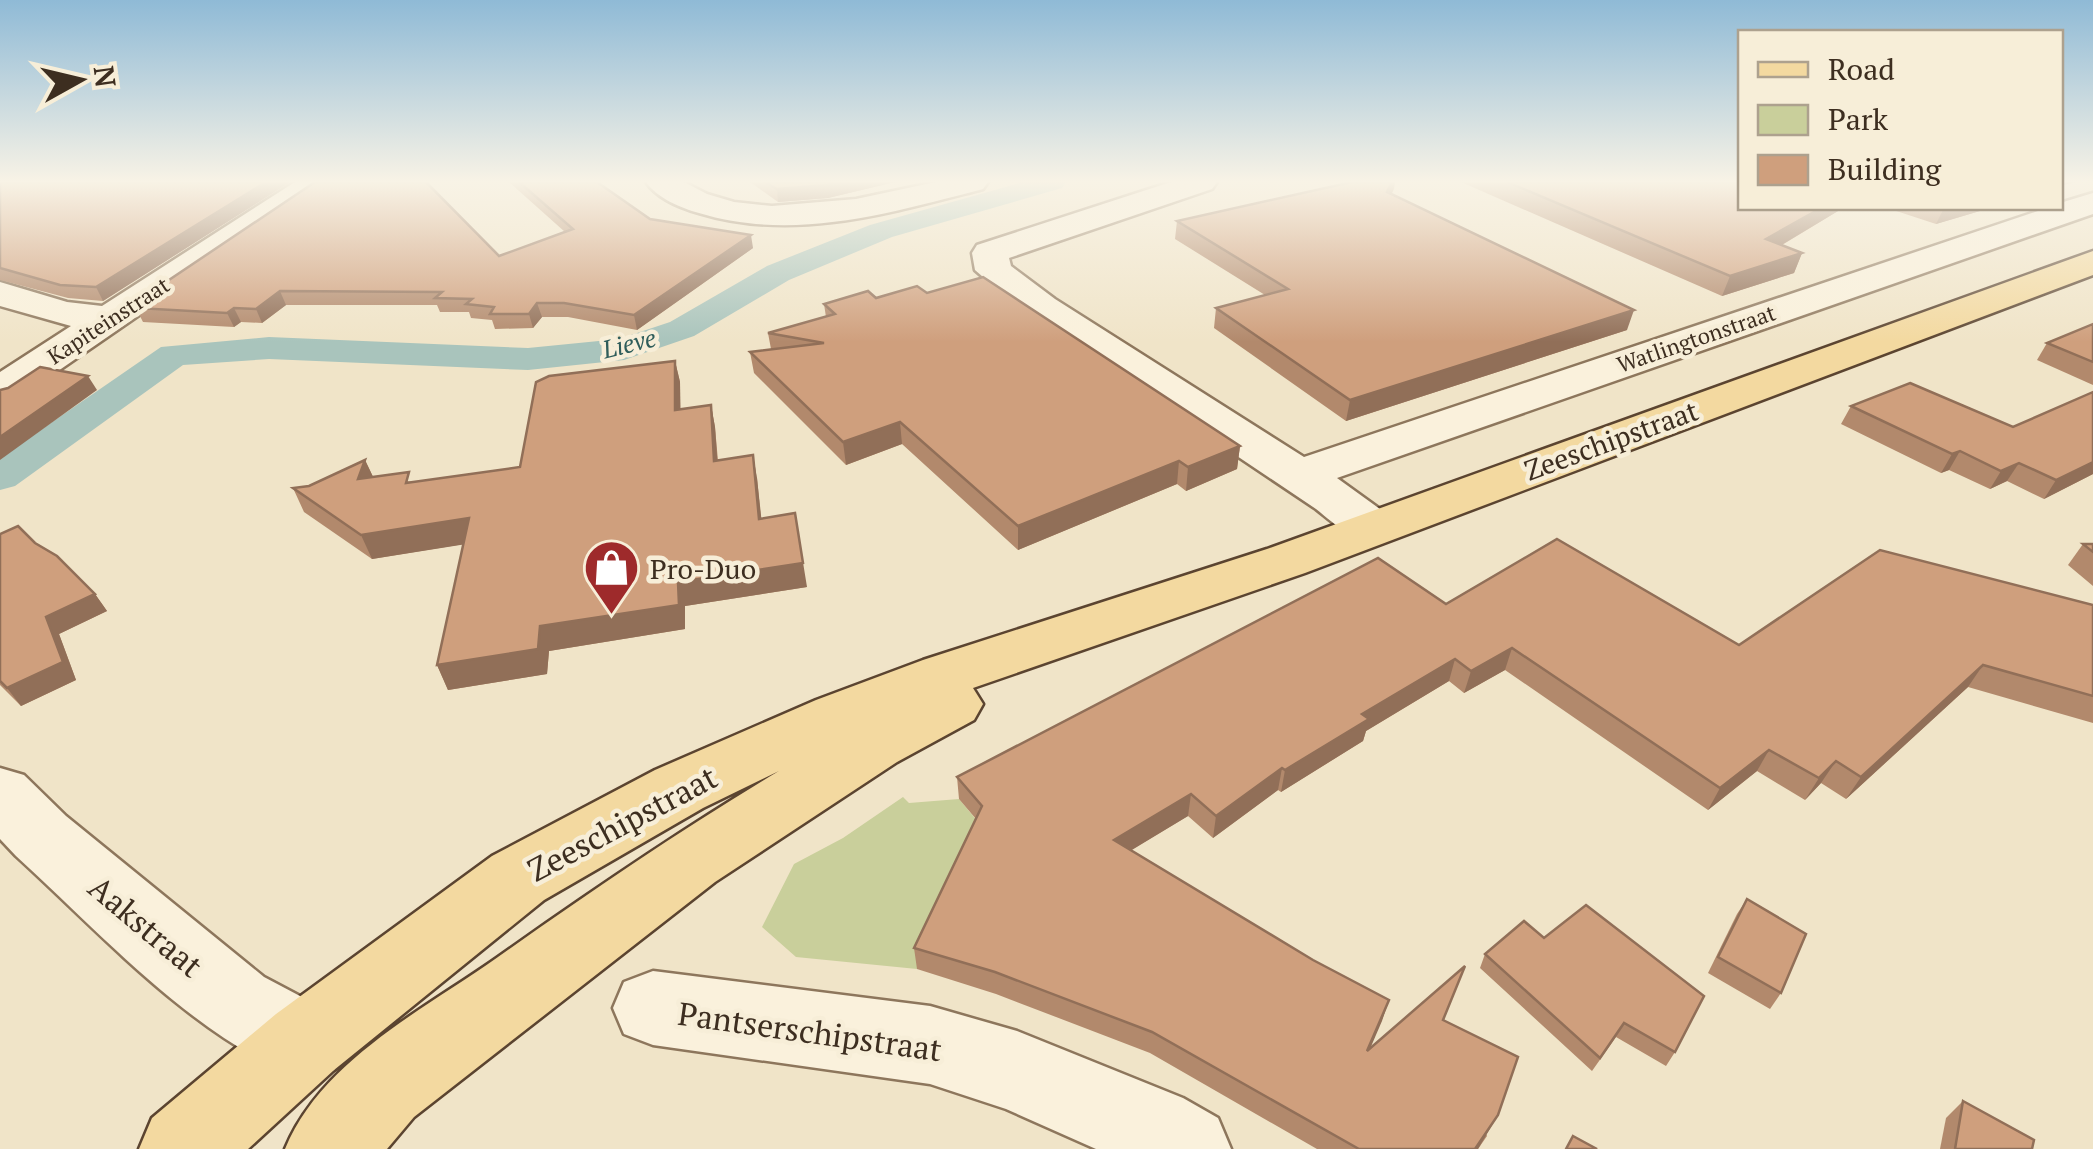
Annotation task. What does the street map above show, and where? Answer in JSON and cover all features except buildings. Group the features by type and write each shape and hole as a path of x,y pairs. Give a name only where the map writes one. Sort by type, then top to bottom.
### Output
{"main road":[{"name":"Zeeschipstraat","path":"183,1149 305,1042 518,878 679,788 870,704 1374,528 2093,262"},
{"name":"Zeeschipstraat","path":"330,1149 384,1088 690,860 874,745 1128,614"}],"street":[{"name":"Kapiteinstraat","path":"0,392 236,236"},
{"path":"1042,236 990,253 993,270 1041,307 1374,528"},
{"name":"Watlingtonstraat","path":"1299,475 1998,236"},
{"path":"0,294 63,313 111,319"},
{"name":"Aakstraat","path":"0,794 41,836 236,1003 305,1042"},
{"name":"Pantserschipstraat","path":"653,1008 930,1045 1018,1072 1152,1129 1187,1149"}],"green space":[{"path":"903,797 909,803 959,799 983,828 917,969 796,957 762,927 794,864 843,838"}],"waterway":[{"name":"Lieve","path":"0,477 174,355 269,348 528,359 624,349 682,329 778,273 870,236"}],"place":[{"name":"Pro-Duo","path":"611,617"}]}
